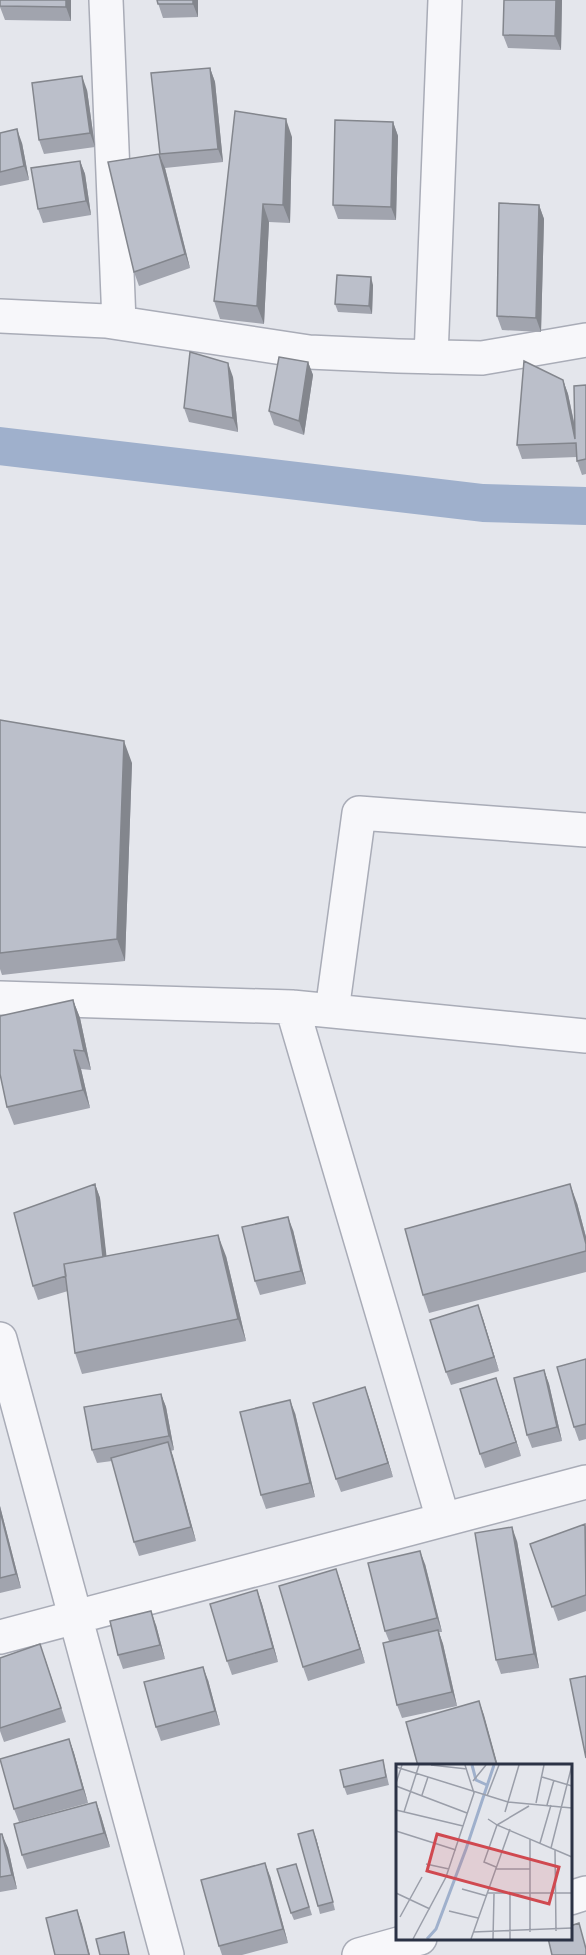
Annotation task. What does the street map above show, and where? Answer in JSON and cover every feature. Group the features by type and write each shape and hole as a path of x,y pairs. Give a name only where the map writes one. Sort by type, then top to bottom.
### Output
{"street":[{"path":"106,0 119,322"},
{"path":"431,357 445,0"},
{"path":"0,316 119,322 309,352 431,357 482,358 586,340"},
{"path":"332,1011 358,813 586,830"},
{"path":"0,998 292,1007 586,1036"},
{"path":"292,1007 443,1519"},
{"path":"0,1339 167,1955"},
{"path":"0,1637 586,1482"},
{"path":"571,1898 586,1893"},
{"path":"359,1955 413,1940"}],"building":[{"path":"0,0 66,0 66,7 0,6"},
{"path":"157,0 193,0 193,4 158,4"},
{"path":"504,0 556,0 555,36 503,35"},
{"path":"210,68 218,149 160,154 151,73"},
{"path":"82,76 90,133 39,140 32,83"},
{"path":"235,111 286,119 283,205 263,204 257,306 214,301"},
{"path":"335,120 393,122 391,207 333,205"},
{"path":"17,129 24,166 0,172 0,133"},
{"path":"159,154 185,254 134,272 108,162"},
{"path":"80,161 86,201 38,209 31,168"},
{"path":"499,203 539,205 536,318 497,316"},
{"path":"337,275 371,277 369,306 335,304"},
{"path":"190,352 228,363 233,418 184,408"},
{"path":"279,357 308,362 299,421 269,411"},
{"path":"524,361 563,380 575,439 574,386 586,385 586,459 577,461 576,443 517,445"},
{"path":"0,720 124,741 117,939 0,953"},
{"path":"73,1000 84,1051 74,1050 83,1090 7,1107 0,1074 0,1016"},
{"path":"95,1184 103,1257 64,1264 66,1276 33,1286 14,1213"},
{"path":"570,1184 586,1251 423,1295 405,1229"},
{"path":"288,1217 301,1271 255,1281 242,1227"},
{"path":"218,1235 238,1319 75,1353 64,1264"},
{"path":"478,1305 494,1357 446,1372 430,1320"},
{"path":"586,1359 586,1424 574,1427 557,1367"},
{"path":"544,1370 557,1427 527,1435 514,1378"},
{"path":"496,1378 516,1442 480,1454 460,1389"},
{"path":"365,1387 388,1463 336,1479 313,1403"},
{"path":"161,1394 169,1436 92,1450 84,1407"},
{"path":"290,1400 310,1483 261,1495 240,1412"},
{"path":"168,1442 191,1527 134,1542 111,1458"},
{"path":"0,1511 16,1574 0,1578"},
{"path":"585,1524 586,1595 552,1607 530,1544"},
{"path":"512,1527 534,1654 496,1660 475,1533"},
{"path":"420,1551 437,1618 385,1631 368,1563"},
{"path":"336,1569 360,1649 303,1667 279,1586"},
{"path":"257,1590 273,1648 227,1661 210,1604"},
{"path":"151,1611 160,1645 118,1655 110,1621"},
{"path":"438,1630 452,1692 397,1705 383,1643"},
{"path":"40,1644 61,1708 0,1728 0,1658"},
{"path":"203,1667 215,1711 156,1727 144,1682"},
{"path":"586,1676 586,1758 570,1679"},
{"path":"479,1701 496,1764 417,1764 406,1722"},
{"path":"69,1739 83,1789 14,1809 0,1759"},
{"path":"383,1760 386,1777 344,1787 340,1770"},
{"path":"96,1802 104,1833 22,1855 14,1824"},
{"path":"313,1830 333,1902 318,1906 298,1834"},
{"path":"0,1834 2,1834 12,1875 0,1877"},
{"path":"265,1863 283,1929 219,1946 201,1880"},
{"path":"296,1864 309,1907 291,1913 277,1869"},
{"path":"77,1910 89,1955 55,1955 46,1918"},
{"path":"579,1923 586,1955 552,1955 548,1940 571,1940 571,1926"},
{"path":"124,1932 129,1955 100,1955 96,1939"}],"waterway":[{"path":"0,446 483,503 586,506"}]}
